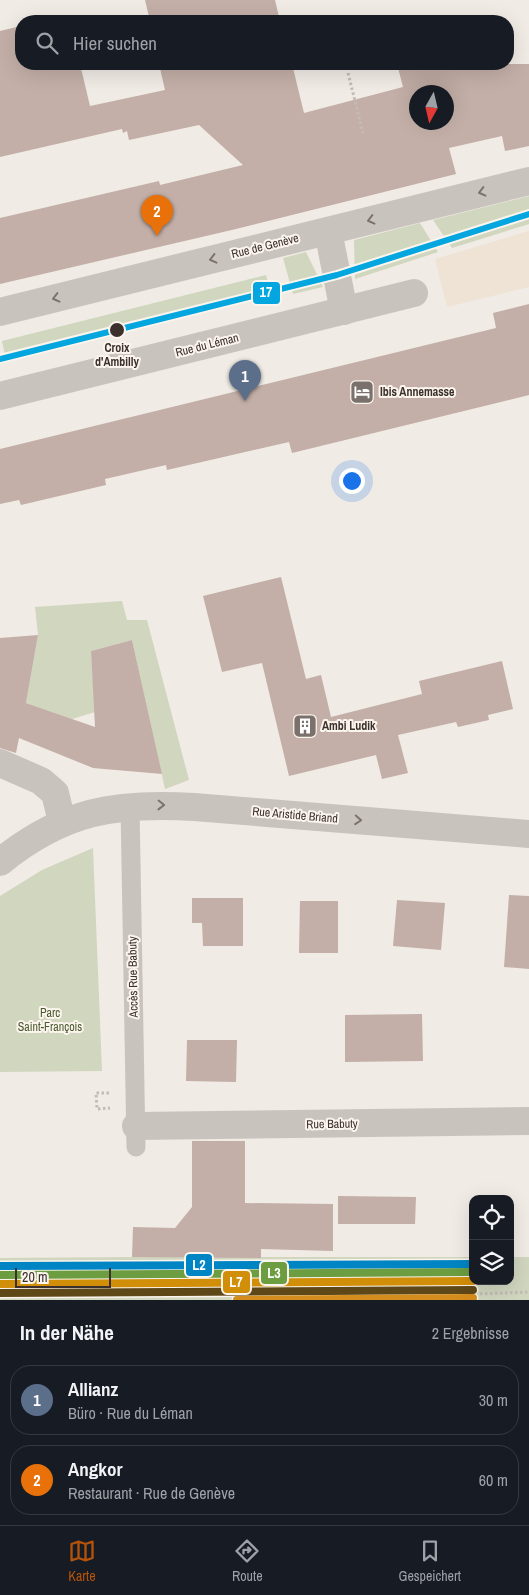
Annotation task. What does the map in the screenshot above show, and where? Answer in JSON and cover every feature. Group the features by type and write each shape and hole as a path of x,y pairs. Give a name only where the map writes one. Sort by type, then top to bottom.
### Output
{"street":[{"name":"Rue de Genève","path":"0,312 529,180"},
{"path":"328,231 344,311"},
{"name":"Rue du Léman","path":"0,396 414,293"},
{"path":"0,763 41,781 55,792 62,822"},
{"name":"Rue Aristide Briand","path":"0,862 62,822 94,812 130,806 194,807 529,834"},
{"name":"Rue Babuty","path":"136,1137 529,1122"}],"lane":[{"name":"Accès Rue Babuty","path":"130,806 136,1137"}],"path":[{"path":"348,73 363,133"},
{"path":"0,1294 293,1299 475,1296 529,1292"}],"green space":[{"path":"529,196 529,224 452,248 433,220"},
{"path":"420,223 438,252 355,279 354,240"},
{"path":"306,252 323,287 293,294 283,258"},
{"path":"266,275 271,294 6,360 2,341"},
{"path":"122,601 127,620 147,620 189,780 165,789 132,640 91,651 95,712 72,719 26,703 38,635 35,607"},
{"name":"Parc Saint-François","path":"93,848 102,1071 0,1072 0,896 42,870"},
{"path":"469,1257 469,1285 514,1285 514,1257 529,1257 529,1300 0,1300 0,1258"}],"shaded area":[{"path":"529,231 529,287 447,307 435,259"}],"building":[{"path":"145,0 275,0 279,15 149,15"},
{"path":"15,27 15,70 81,70 90,106 165,90 160,70 293,70 304,113 403,87 399,70 514,70 514,64 529,64 529,146 505,151 502,136 449,148 456,174 236,229 0,284 0,218 159,181 160,185 243,165 199,125 129,140 127,131 123,133 122,129 0,157 0,31"},
{"path":"529,304 529,395 292,453 289,442 167,470 166,465 105,479 106,485 21,505 19,500 0,504 0,449 496,328 493,313"},
{"path":"281,577 306,679 321,675 331,717 422,694 419,681 502,661 513,709 488,715 489,720 458,727 456,722 398,735 408,773 382,779 376,755 289,776 262,663 222,672 203,596"},
{"path":"38,635 26,703 95,727 91,651 132,640 162,774 93,768 19,738 16,753 0,748 0,638"},
{"path":"509,895 529,896 529,969 504,967"},
{"path":"192,898 243,898 243,946 203,946 202,923 192,923"},
{"path":"397,900 445,903 441,950 393,946"},
{"path":"300,901 338,901 338,953 299,953"},
{"path":"422,1014 423,1061 345,1062 345,1015"},
{"path":"187,1040 237,1040 236,1082 186,1081"},
{"path":"192,1141 245,1141 245,1203 333,1204 333,1251 261,1249 261,1258 132,1257 133,1227 175,1228 192,1207"},
{"path":"338,1196 416,1197 415,1224 338,1224"}],"transit line":[{"name":"17","path":"0,359 337,275 529,214"},
{"name":"L2","path":"0,1266 469,1264"},
{"name":"L3","path":"0,1275 469,1272"},
{"name":"L7","path":"0,1284 469,1281"},
{"path":"0,1293 473,1290"},
{"path":"237,1300 473,1298"}],"place":[{"name":"Angkor","path":"157,236"},
{"name":"Croix d'Ambilly","path":"117,330"},
{"name":"Ibis Annemasse","path":"362,392"},
{"name":"Allianz","path":"245,401"},
{"name":"Ambi Ludik","path":"305,726"}]}
